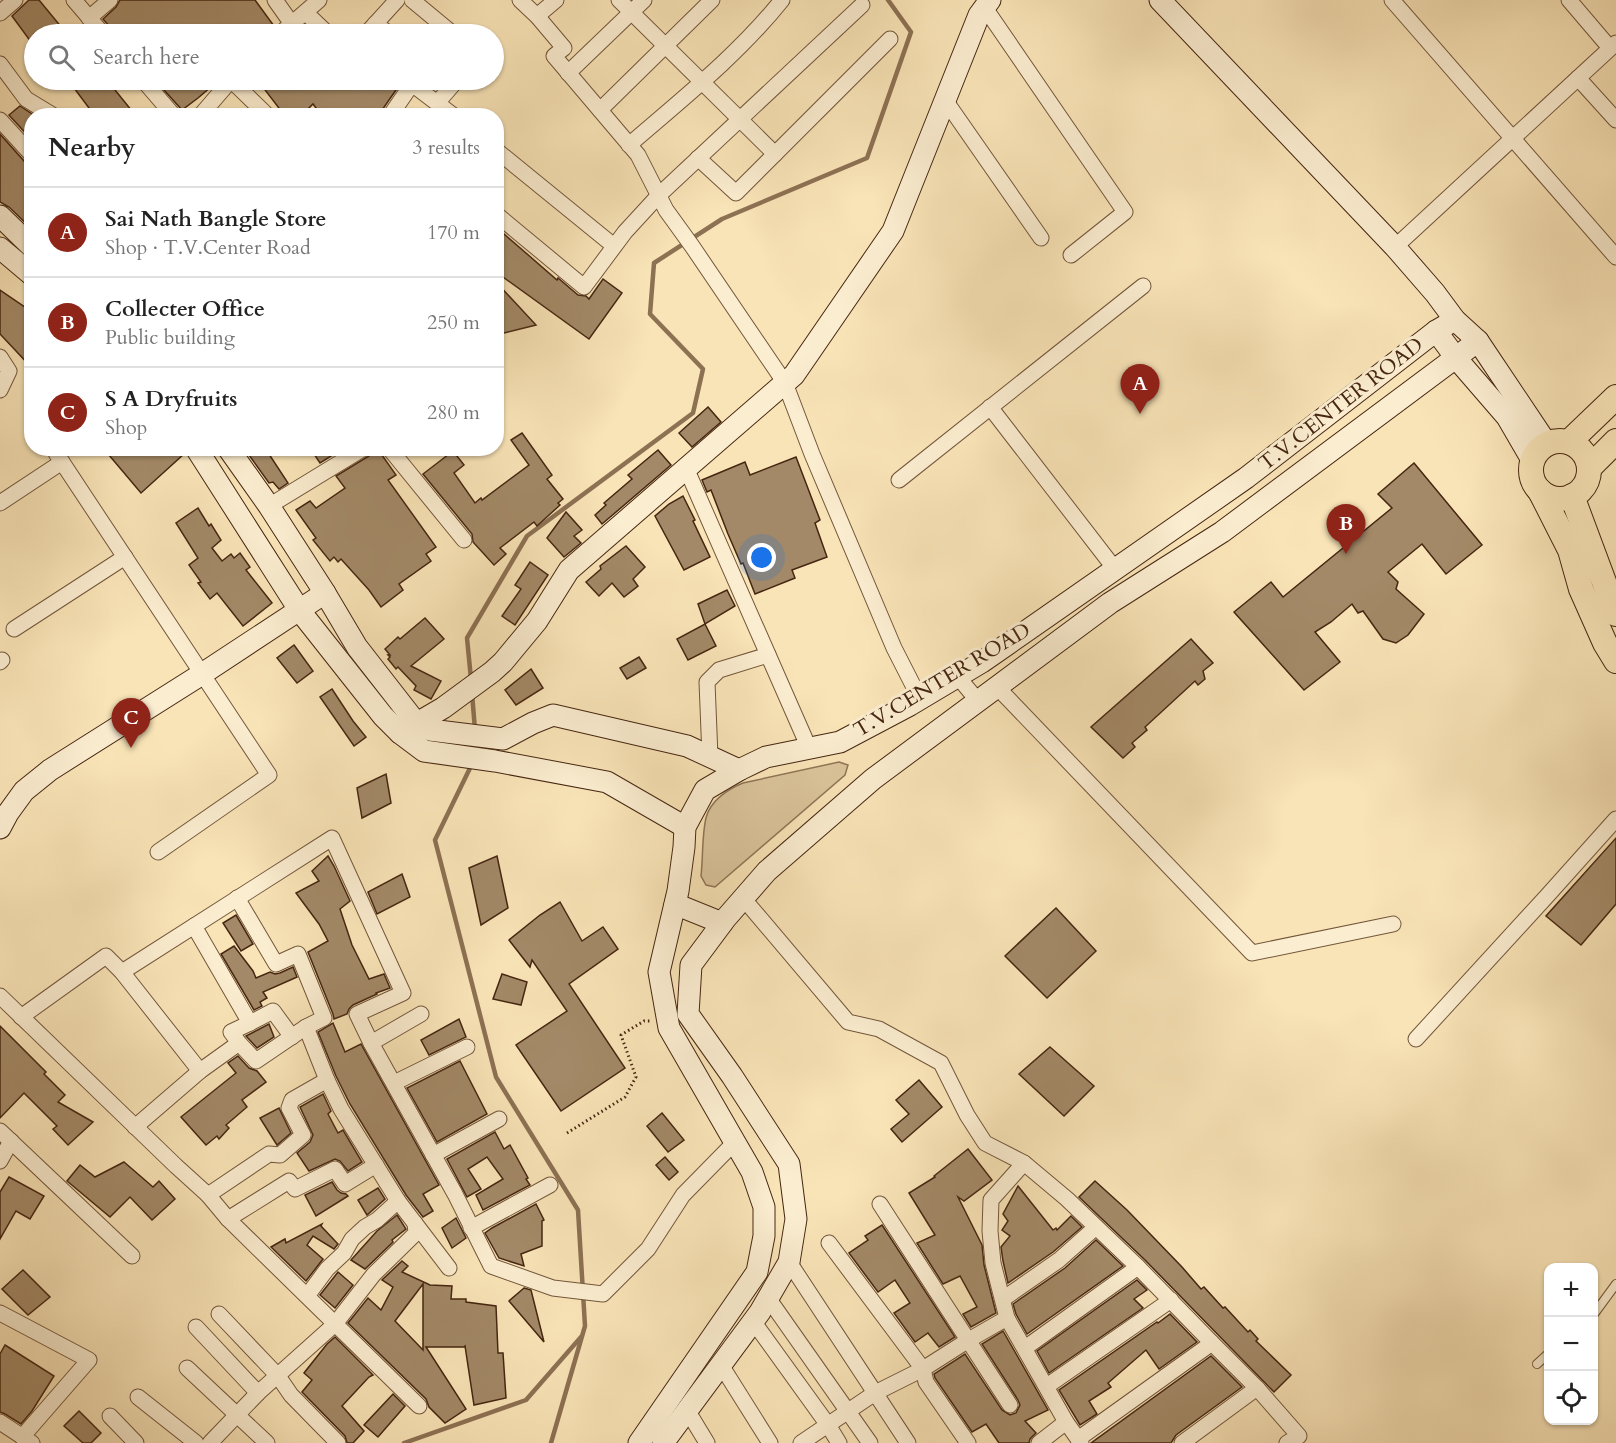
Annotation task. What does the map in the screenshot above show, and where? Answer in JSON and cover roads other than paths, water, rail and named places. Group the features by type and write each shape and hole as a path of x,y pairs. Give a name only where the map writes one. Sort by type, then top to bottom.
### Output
{"main road":[{"path":"1616,397 1550,449 1531,477 1570,550 1581,589 1616,661"},
{"path":"1589,468 1616,441"},
{"path":"1540,491 1555,498 1572,496 1585,485 1588,477 1587,459 1577,446 1550,449"},
{"path":"1572,496 1616,614"}],"street":[{"path":"0,13 15,0"},
{"path":"74,0 94,24"},
{"path":"89,18 110,0"},
{"path":"275,0 292,24 319,0"},
{"path":"375,24 397,0"},
{"path":"412,0 441,24"},
{"path":"520,0 564,48 554,56 638,155 666,210 784,383 894,648 920,699"},
{"path":"537,16 556,0"},
{"path":"618,0 775,154"},
{"path":"568,73 644,0"},
{"path":"600,110 712,0"},
{"path":"629,145 701,82 766,20 782,0"},
{"path":"1392,0 1616,257"},
{"path":"1395,248 1613,45 1569,0"},
{"path":"1165,2 1395,248 1435,293 1455,320 1478,341 1550,449"},
{"path":"415,729 503,662 537,621 569,570 794,375 893,231 979,15 987,4 1125,212 1071,255"},
{"path":"504,221 584,287 625,232 659,195 862,5"},
{"path":"306,13 318,24"},
{"path":"698,158 736,193 890,39"},
{"path":"0,64 26,99 41,108"},
{"path":"1578,78 1616,120"},
{"path":"151,90 167,108"},
{"path":"207,108 222,90"},
{"path":"241,90 260,108"},
{"path":"396,108 408,90"},
{"path":"420,90 443,108"},
{"path":"437,104 448,90"},
{"path":"945,100 1041,238"},
{"path":"0,120 24,146"},
{"path":"504,157 614,246"},
{"path":"0,216 24,238"},
{"path":"0,248 24,268"},
{"path":"899,480 1143,286"},
{"name":"T.V.CENTER ROAD","path":"639,1443 757,1272 764,1236 764,1207 752,1172 669,1028 659,972 675,904 685,827 705,790 766,757 840,742 920,699 982,662 1246,478 1436,331 1455,320"},
{"path":"1436,331 1507,417 1550,449"},
{"name":"T.V.CENTER ROAD","path":"663,1443 760,1310 789,1262 796,1219 789,1164 732,1076 688,1014 691,965 722,923 767,871 873,779 1110,603 1222,532 1478,341"},
{"path":"0,357 9,371 0,390"},
{"path":"990,407 1114,569"},
{"path":"0,504 58,456"},
{"path":"60,456 269,775 158,852"},
{"path":"201,456 300,611 383,716 415,729 503,739 553,715 687,746 739,770"},
{"path":"234,456 269,506 357,647 415,729 424,751 495,761 607,782 685,827"},
{"path":"269,506 351,456"},
{"path":"396,456 464,540"},
{"path":"686,468 809,748"},
{"path":"1164,535 1180,559"},
{"path":"14,629 125,557"},
{"path":"0,828 24,791 41,777 325,593"},
{"path":"710,757 707,682 719,670 768,655"},
{"path":"957,677 978,701"},
{"path":"998,687 1251,953 1393,924"},
{"path":"1416,1038 1616,819"},
{"path":"122,972 332,838 403,993 357,1014 371,1043 455,1194 491,1266 554,1288 603,1294 648,1249 682,1196 735,1142"},
{"path":"237,898 276,964 298,954 324,1018 306,1027 292,1037 256,1061 231,1032 273,1011 292,1037"},
{"path":"743,898 848,1022 879,1029 940,1063 967,1115 985,1143 1024,1163 1067,1199 1138,1267 1257,1388 1297,1441"},
{"path":"675,904 722,923"},
{"path":"194,926 250,1023"},
{"path":"21,1017 106,957 122,972 200,1071"},
{"path":"0,996 208,1195 228,1219 419,1406"},
{"path":"371,1043 421,1014"},
{"path":"306,1027 341,1109 398,1201 449,1268"},
{"path":"135,1127 200,1071 239,1043"},
{"path":"394,1083 467,1047"},
{"path":"208,1195 269,1154 280,1155 303,1135 289,1108 292,1100 327,1080"},
{"path":"433,1155 499,1119"},
{"path":"0,1161 5,1136"},
{"path":"5,1136 132,1256"},
{"path":"1024,1163 991,1200 990,1231 993,1263 1007,1318 1066,1422 1080,1441 1212,1343"},
{"path":"228,1219 289,1181 295,1190 335,1169 345,1184 376,1165"},
{"path":"471,1228 550,1185"},
{"path":"307,1296 327,1269 344,1253 352,1239 398,1201"},
{"path":"880,1204 1010,1405"},
{"path":"210,1443 258,1393 334,1324 374,1274 416,1233 415,1223"},
{"path":"1003,1299 1059,1260 1096,1227"},
{"path":"829,1243 923,1369 926,1382 968,1443"},
{"path":"789,1262 908,1443"},
{"path":"1026,1348 1138,1267"},
{"path":"740,1297 760,1310 848,1411 870,1443"},
{"path":"1047,1386 1171,1300"},
{"path":"760,1310 839,1443"},
{"path":"0,1314 88,1360 27,1440 0,1422"},
{"path":"219,1314 278,1376 291,1395 338,1443"},
{"path":"801,1443 875,1393 923,1369 1007,1318"},
{"path":"196,1327 258,1393"},
{"path":"721,1365 770,1443"},
{"path":"187,1368 267,1443"},
{"path":"1182,1443 1257,1388"},
{"path":"138,1397 196,1443"},
{"path":"687,1410 707,1443"},
{"path":"110,1416 136,1443"},
{"path":"1039,1443 1066,1422"}],"lane":[{"path":"1598,1307 1616,1284"},
{"path":"1537,1364 1544,1358"}],"waterway":[{"path":"471,679 467,638 527,536 693,413 703,369 650,314 654,263 722,219 867,158 911,32 888,0"},
{"path":"472,693 475,730"},
{"path":"472,764 435,840 496,1077 578,1210 585,1326 551,1443"},
{"path":"404,1443 526,1400 581,1337"}],"place":[{"name":"Sai Nath Bangle Store","path":"1140,414"},
{"name":"Collecter Office","path":"1346,554"},
{"name":"S A Dryfruits","path":"131,748"}]}
